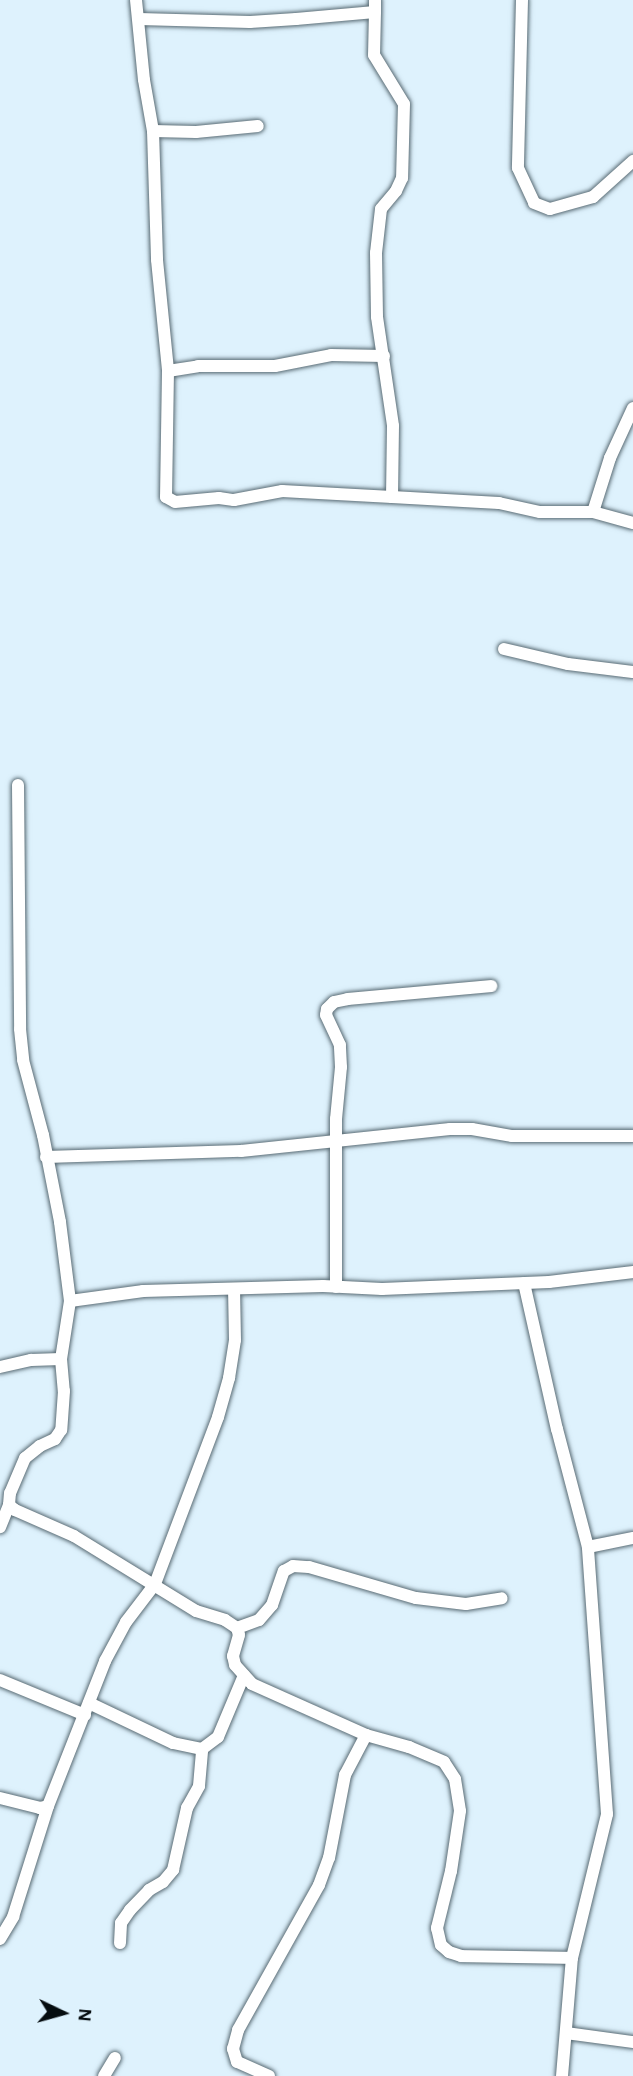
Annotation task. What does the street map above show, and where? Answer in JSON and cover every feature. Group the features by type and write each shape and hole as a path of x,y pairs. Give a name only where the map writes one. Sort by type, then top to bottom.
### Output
{"street":[{"path":"136,0 144,80 153,131 158,260 168,371 166,497 175,502 219,498 234,500 282,491 392,497 499,503 540,512 593,512 633,523"},
{"path":"522,0 518,168 534,203 550,209 593,197 633,162"},
{"path":"139,19 250,22 375,6 374,55 404,104 402,178 396,191 381,209 376,253 377,317 393,426 392,497"},
{"path":"153,131 197,132 258,126"},
{"path":"168,371 198,366 275,366 331,355 384,356"},
{"path":"593,512 610,458 633,408"},
{"path":"505,649 568,664 633,671"},
{"path":"0,1527 9,1505 10,1493 25,1458 55,1438 61,1430 64,1391 61,1359 69,1301 60,1222 23,1060 20,1029 18,785"},
{"path":"336,1287 336,1142 340,1045 326,1015 327,1009 334,1002 348,999 491,986"},
{"path":"46,1157 241,1151 461,1129 512,1136 633,1136"},
{"path":"69,1301 143,1291 336,1287 382,1289 524,1283 633,1272"},
{"path":"524,1283 557,1429 589,1547 607,1814 572,1958 562,2076"},
{"path":"0,1939 13,1917 48,1806 105,1661 126,1622 155,1584 218,1417 229,1378 234,1340 234,1289"},
{"path":"0,1367 32,1360 61,1359"},
{"path":"9,1505 74,1536 196,1611 225,1620 237,1628 239,1636 233,1656 253,1684 366,1735 409,1747 444,1762 455,1779 460,1811 451,1871 437,1928 441,1945 461,1956 572,1958"},
{"path":"589,1547 633,1538"},
{"path":"237,1628 259,1619 272,1605 284,1571 293,1566 309,1567 416,1598 466,1604 502,1598"},
{"path":"0,1679 173,1743 202,1749 218,1737 244,1675"},
{"path":"269,2076 237,2062 233,2049 238,2029 319,1885 329,1858 337,1803 345,1775 366,1735"},
{"path":"120,1943 121,1923 130,1910 173,1870 187,1808 200,1786 202,1749"},
{"path":"0,1798 40,1808 48,1806"},
{"path":"566,2033 633,2042"},
{"path":"104,2076 115,2058"}]}
